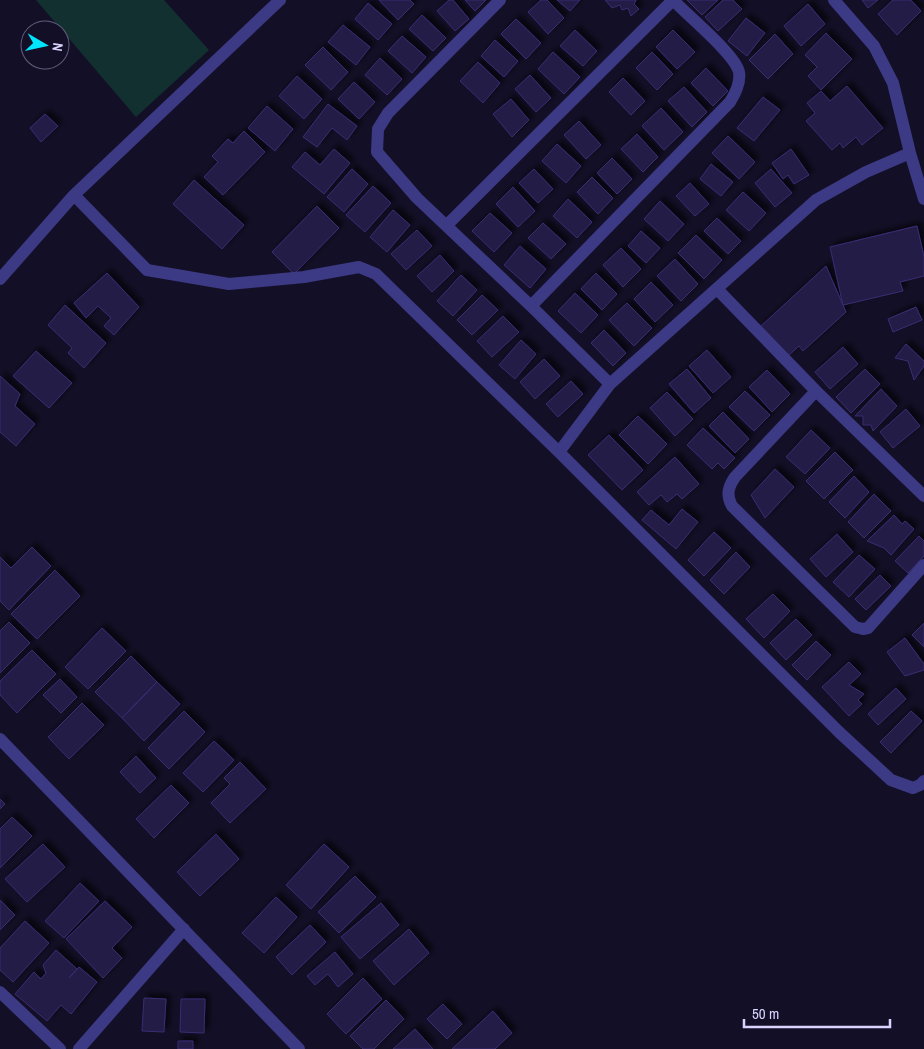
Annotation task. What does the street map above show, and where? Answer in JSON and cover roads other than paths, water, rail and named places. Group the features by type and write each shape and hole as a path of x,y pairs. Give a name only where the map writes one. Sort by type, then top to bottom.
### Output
{"street":[{"path":"0,279 74,195 280,0"},
{"path":"500,0 388,113 378,130 377,152 417,198 610,384"},
{"path":"447,225 673,0 731,58 739,73 738,88 730,102 531,306"},
{"path":"834,0 874,46 893,83 910,153 924,199"},
{"path":"559,452 610,384 816,200 866,172 910,153"},
{"path":"74,195 147,270 229,284 304,277 359,266 376,274 559,452 839,732 890,780 913,788 924,781"},
{"path":"717,289 816,392 924,496"},
{"path":"816,392 735,477 729,486 728,499 732,506 854,627 868,628 924,565"},
{"path":"0,738 299,1049"},
{"path":"79,1049 184,929"},
{"path":"0,992 60,1049"}]}
